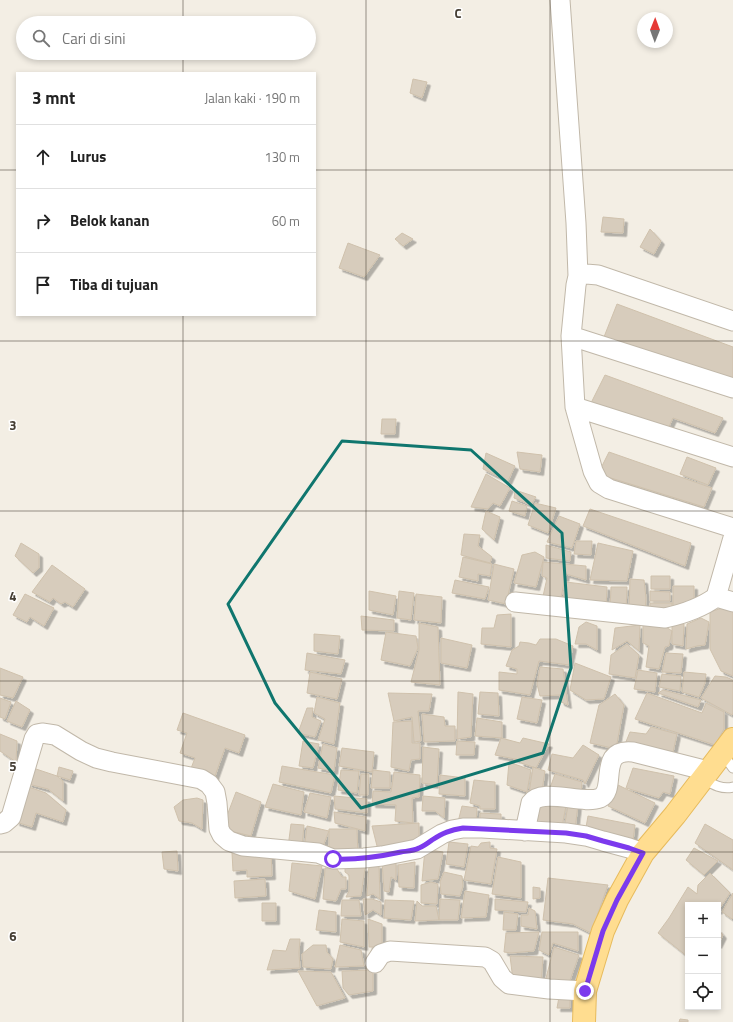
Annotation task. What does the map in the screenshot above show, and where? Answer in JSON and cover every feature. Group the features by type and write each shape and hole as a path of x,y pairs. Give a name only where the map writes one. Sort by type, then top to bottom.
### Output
{"main road":[{"path":"584,1022 585,991 603,931 617,900 643,853 675,815 705,775 729,753"}],"street":[{"path":"560,0 576,223 578,276 571,336 575,407 593,471 599,483 609,489 733,528"},
{"path":"578,276 586,274 598,275 733,321"},
{"path":"571,336 733,388"},
{"path":"575,407 733,457"},
{"path":"515,602 665,618 683,614 707,603 725,599 733,538"},
{"path":"0,824 4,823 11,817 34,739 37,734 42,733 55,735 81,751 96,758 201,779 209,784 215,792 218,803 219,829 222,835 229,841 243,846 318,852 333,859 344,860 382,856 418,849 442,834 452,830 463,828 482,828 566,833 586,836 643,853"},
{"path":"525,831 530,803 532,800 547,796 590,800 601,797 606,791 611,762 619,752 633,752 705,775"},
{"path":"375,962 381,954 390,951 485,957 492,961 502,978 509,984 549,989 585,991"}],"lane":[{"path":"705,775 718,786 727,789 733,787"}],"highlighted area":[{"path":"342,441 471,450 562,533 571,668 543,753 361,808 275,703 228,604"}],"building":[{"path":"413,79 427,82 422,98 410,93"},
{"path":"603,217 624,219 623,233 601,232"},
{"path":"650,229 661,241 654,254 640,247"},
{"path":"402,233 413,239 403,246 395,239"},
{"path":"348,243 380,255 364,277 339,268"},
{"path":"617,304 733,347 733,386 602,342"},
{"path":"605,375 723,418 715,433 673,418 667,431 590,405"},
{"path":"382,419 396,419 395,434 381,434"},
{"path":"517,452 542,455 540,472 520,469"},
{"path":"609,452 712,488 704,507 598,474"},
{"path":"486,453 515,466 508,481 483,469"},
{"path":"687,457 716,468 708,485 680,474"},
{"path":"486,474 510,488 500,506 493,503 488,509 471,507"},
{"path":"515,490 536,497 531,505 514,498"},
{"path":"512,501 527,506 525,516 509,511"},
{"path":"535,503 556,508 548,533 528,525"},
{"path":"590,509 691,543 685,566 583,526"},
{"path":"486,511 500,517 494,540 482,529"},
{"path":"559,516 580,524 572,548 547,542"},
{"path":"464,534 480,535 478,546 492,557 490,563 461,555"},
{"path":"576,541 592,541 591,555 574,554"},
{"path":"21,543 39,554 39,568 33,573 15,556"},
{"path":"598,543 633,551 627,581 590,580"},
{"path":"546,545 571,552 570,561 546,558"},
{"path":"535,552 544,557 536,587 514,583 522,555"},
{"path":"463,557 492,564 490,576 478,574 478,581 459,577"},
{"path":"543,562 586,566 586,580 566,574 560,602 542,601 547,578 542,576"},
{"path":"494,564 514,569 506,604 488,600"},
{"path":"52,565 85,589 73,607 65,602 61,604 53,598 50,602 32,592"},
{"path":"651,576 670,576 670,589 651,589"},
{"path":"630,579 644,580 646,598 645,614 629,612"},
{"path":"455,580 489,587 485,599 452,593"},
{"path":"566,582 607,587 606,609 562,604"},
{"path":"673,586 694,586 694,608 673,608"},
{"path":"611,587 627,587 626,611 610,609"},
{"path":"369,591 396,596 393,615 369,610"},
{"path":"399,591 414,593 411,620 397,618"},
{"path":"650,591 670,592 670,601 650,601"},
{"path":"25,594 54,608 44,626 30,617 27,622 13,615"},
{"path":"416,594 442,597 441,623 414,620"},
{"path":"650,603 672,603 672,615 650,615"},
{"path":"725,607 733,609 733,676 721,671 710,649 710,612"},
{"path":"511,614 511,647 481,644 482,628 494,628 497,615"},
{"path":"361,616 394,620 394,631 362,630"},
{"path":"701,618 709,622 705,645 686,649 687,624"},
{"path":"586,622 597,626 597,650 586,644 575,644 579,627"},
{"path":"419,623 438,627 440,685 411,682 419,650"},
{"path":"643,623 666,627 672,631 669,646 665,647 659,669 646,667 649,646 643,643"},
{"path":"676,623 684,624 683,646 672,644 672,627"},
{"path":"640,625 639,651 627,641 612,650 615,628"},
{"path":"386,632 416,636 418,648 410,666 381,660"},
{"path":"314,634 340,636 338,654 314,651"},
{"path":"441,638 472,645 467,668 441,663"},
{"path":"540,639 556,639 573,646 569,665 539,661 530,695 499,690 499,672 517,674 517,669 506,666 512,650 519,646 520,642 536,645"},
{"path":"627,644 639,655 635,678 609,674 611,655"},
{"path":"307,653 345,660 341,674 305,670"},
{"path":"666,653 683,654 681,673 662,672"},
{"path":"575,663 611,677 604,699 586,700 570,690"},
{"path":"540,667 563,669 568,705 561,702 560,695 540,696 537,684"},
{"path":"0,668 23,677 13,698 0,695"},
{"path":"638,670 657,673 655,692 634,689"},
{"path":"310,672 342,679 337,699 307,693"},
{"path":"684,672 706,674 705,683 699,697 682,692"},
{"path":"662,674 681,676 680,691 659,687"},
{"path":"715,676 726,677 733,680 732,715 701,698"},
{"path":"663,690 701,700 698,707 658,693"},
{"path":"458,692 473,694 471,737 457,739"},
{"path":"480,692 498,693 499,716 478,714"},
{"path":"388,693 432,694 429,711 418,711 421,741 414,742 412,717 394,721"},
{"path":"647,693 702,713 706,703 724,712 724,729 715,745 635,719"},
{"path":"615,694 624,705 616,749 590,743 599,705"},
{"path":"317,697 340,703 334,744 318,740 325,719 314,713"},
{"path":"522,697 542,700 537,723 517,719"},
{"path":"0,698 11,702 5,719 0,717"},
{"path":"16,701 30,710 22,727 7,721"},
{"path":"307,708 313,708 312,717 321,721 315,737 298,733"},
{"path":"183,713 245,735 239,753 225,748 214,779 190,771 195,758 180,753 187,733 177,730"},
{"path":"422,714 444,717 445,726 455,726 455,741 424,742"},
{"path":"477,718 502,722 502,738 475,736"},
{"path":"412,721 412,743 420,743 420,759 411,760 409,771 391,767 393,722"},
{"path":"651,727 677,734 672,757 623,749 630,732 646,734"},
{"path":"0,734 17,741 16,762 0,751"},
{"path":"501,738 520,743 523,738 549,744 536,768 521,763 520,760 495,755"},
{"path":"303,741 319,744 313,768 299,766"},
{"path":"457,741 475,742 474,755 456,755"},
{"path":"323,744 337,748 334,771 318,768"},
{"path":"583,745 599,755 585,784 583,780 548,770 552,754 573,758"},
{"path":"423,747 439,749 437,785 422,783"},
{"path":"342,748 374,752 372,772 339,766"},
{"path":"509,762 531,770 527,792 507,785"},
{"path":"282,766 335,775 331,793 279,782"},
{"path":"59,767 73,771 70,780 57,776"},
{"path":"533,767 545,771 542,791 529,793"},
{"path":"33,768 57,776 63,781 63,801 48,789 28,784"},
{"path":"633,768 674,776 670,794 663,792 659,798 626,788"},
{"path":"341,770 359,771 357,793 338,790"},
{"path":"373,770 390,772 390,788 371,788"},
{"path":"394,772 420,775 419,797 412,798 413,823 395,821 396,805 372,804 373,791 391,792"},
{"path":"361,774 369,774 368,795 359,795"},
{"path":"555,774 582,782 581,795 549,791"},
{"path":"440,775 465,778 465,796 439,794"},
{"path":"474,780 495,782 495,809 480,809 480,806 470,803"},
{"path":"273,784 304,792 301,815 265,807"},
{"path":"618,785 655,803 645,823 608,806"},
{"path":"26,786 46,793 66,810 63,822 36,813 32,827 16,822"},
{"path":"236,792 261,802 251,836 222,829"},
{"path":"310,793 331,797 327,818 304,812"},
{"path":"334,796 367,799 367,813 335,809"},
{"path":"423,796 445,798 444,818 435,811 422,811"},
{"path":"197,798 203,800 202,829 192,823 179,821 174,807 183,800"},
{"path":"554,801 566,806 561,832 533,828 537,808"},
{"path":"568,805 578,805 575,829 564,829"},
{"path":"462,806 477,808 476,824 458,822"},
{"path":"334,812 366,817 365,831 335,823"},
{"path":"480,813 501,814 501,827 480,824"},
{"path":"588,816 635,825 633,841 585,833"},
{"path":"419,823 419,848 378,850 372,826"},
{"path":"291,824 304,825 302,847 288,847"},
{"path":"705,824 733,840 733,870 695,843"},
{"path":"307,826 329,831 323,846 305,842"},
{"path":"329,829 357,829 358,857 329,858"},
{"path":"449,842 468,844 464,867 446,864"},
{"path":"490,842 490,848 497,849 491,884 464,880 471,846 478,847 481,843"},
{"path":"694,848 718,861 704,875 686,860"},
{"path":"425,849 443,852 438,879 422,881"},
{"path":"177,851 178,871 164,869 162,852"},
{"path":"271,851 272,876 247,877 247,870 233,871 232,853"},
{"path":"498,857 521,862 521,898 492,894"},
{"path":"382,861 396,862 396,880 391,877 389,892 384,891"},
{"path":"415,862 414,888 399,887 398,865"},
{"path":"292,863 322,866 315,899 289,891"},
{"path":"369,865 379,865 380,899 373,894 367,896"},
{"path":"325,868 337,869 342,877 346,877 346,889 341,889 336,901 323,899"},
{"path":"345,868 365,868 361,896 346,897 349,891 349,875 345,872"},
{"path":"444,872 462,876 463,886 460,896 441,894 440,882"},
{"path":"710,873 730,893 721,906 721,902 685,902 685,955 658,933 688,887 697,894 698,885"},
{"path":"548,878 608,885 591,933 573,924 543,920"},
{"path":"265,879 266,896 235,898 234,881"},
{"path":"431,882 438,884 437,904 421,903 421,885"},
{"path":"533,887 540,888 540,898 533,899"},
{"path":"465,891 489,895 486,917 461,918"},
{"path":"733,893 733,918 732,919 722,912"},
{"path":"363,899 372,899 381,902 381,915 373,910 365,915"},
{"path":"440,899 460,900 458,920 439,920"},
{"path":"495,899 528,902 526,912 495,910"},
{"path":"342,900 359,900 361,916 341,916"},
{"path":"385,900 414,901 411,920 384,918"},
{"path":"417,901 422,906 436,906 439,920 415,921"},
{"path":"262,903 276,903 276,921 262,921"},
{"path":"529,908 535,911 537,929 521,926 521,915 528,915"},
{"path":"319,910 336,912 336,932 316,930"},
{"path":"504,912 518,914 516,930 503,930"},
{"path":"342,919 364,921 364,947 340,942"},
{"path":"368,919 382,924 382,947 369,947"},
{"path":"539,932 534,951 511,953 504,952 506,933"},
{"path":"542,932 578,932 578,951 553,943 549,955 539,950"},
{"path":"290,939 300,939 300,968 267,970 273,950 286,951"},
{"path":"313,945 326,945 327,952 333,959 331,969 303,967 302,954"},
{"path":"340,945 361,950 364,966 335,967"},
{"path":"554,947 579,955 568,986 545,982"},
{"path":"510,956 543,957 541,985 513,980"},
{"path":"373,970 373,991 349,995 343,988 342,971"},
{"path":"298,971 331,972 345,998 317,1006"},
{"path":"570,996 570,1008 557,1008 559,997"},
{"path":"680,1019 688,1020 688,1022 679,1022"}],"route":[{"path":"333,859 344,860 382,856 418,849 442,834 463,828 566,833 586,836 643,853 617,900 603,931 585,991"}]}
